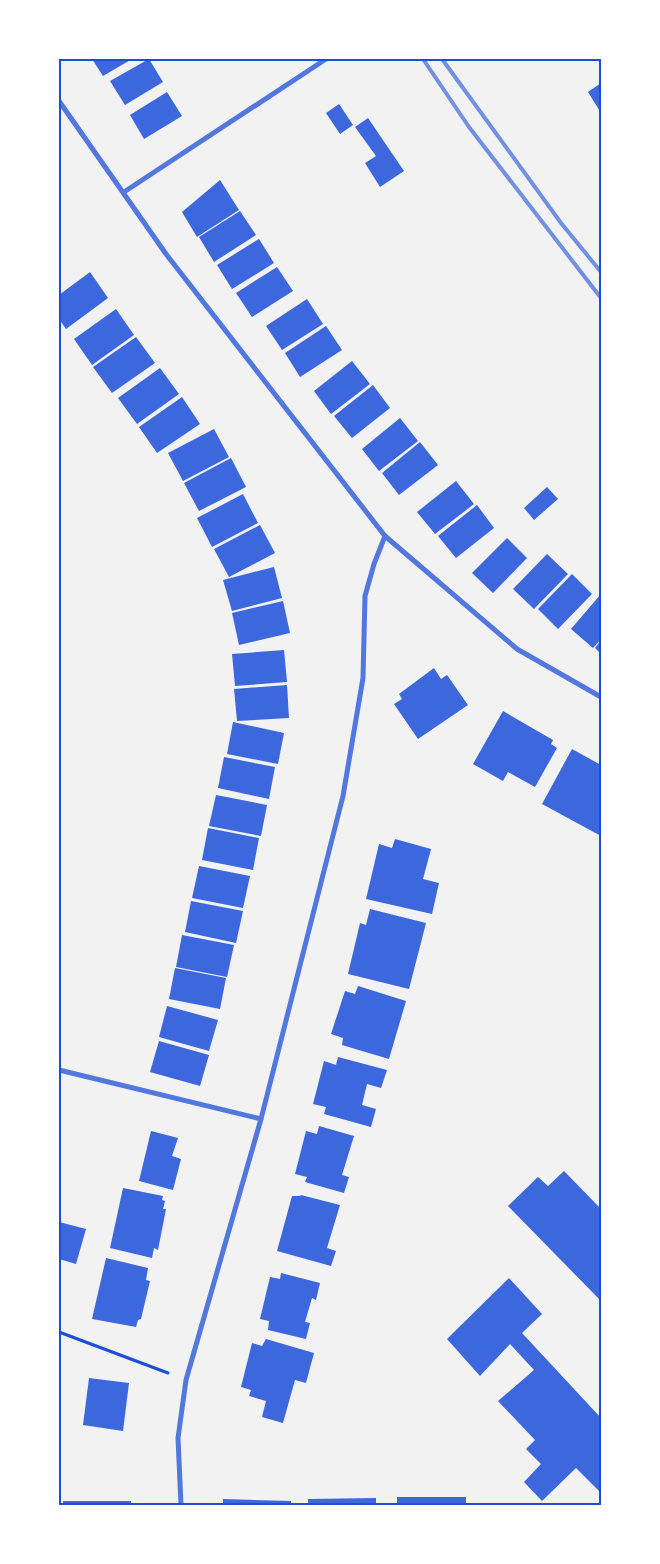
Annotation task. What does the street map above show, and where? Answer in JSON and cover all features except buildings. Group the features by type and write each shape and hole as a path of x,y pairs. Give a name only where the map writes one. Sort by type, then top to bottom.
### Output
{"street":[{"path":"124,192 326,59"},
{"path":"59,101 166,254 385,536 517,649 601,697"},
{"path":"181,1505 178,1438 186,1380 261,1119 343,796 363,678 365,596 374,564 385,536"},
{"path":"59,1070 261,1119"}],"path":[{"path":"59,1332 186,1380"}],"railway":[{"path":"423,59 469,127 601,298"},
{"path":"442,59 561,223 601,272"}]}
